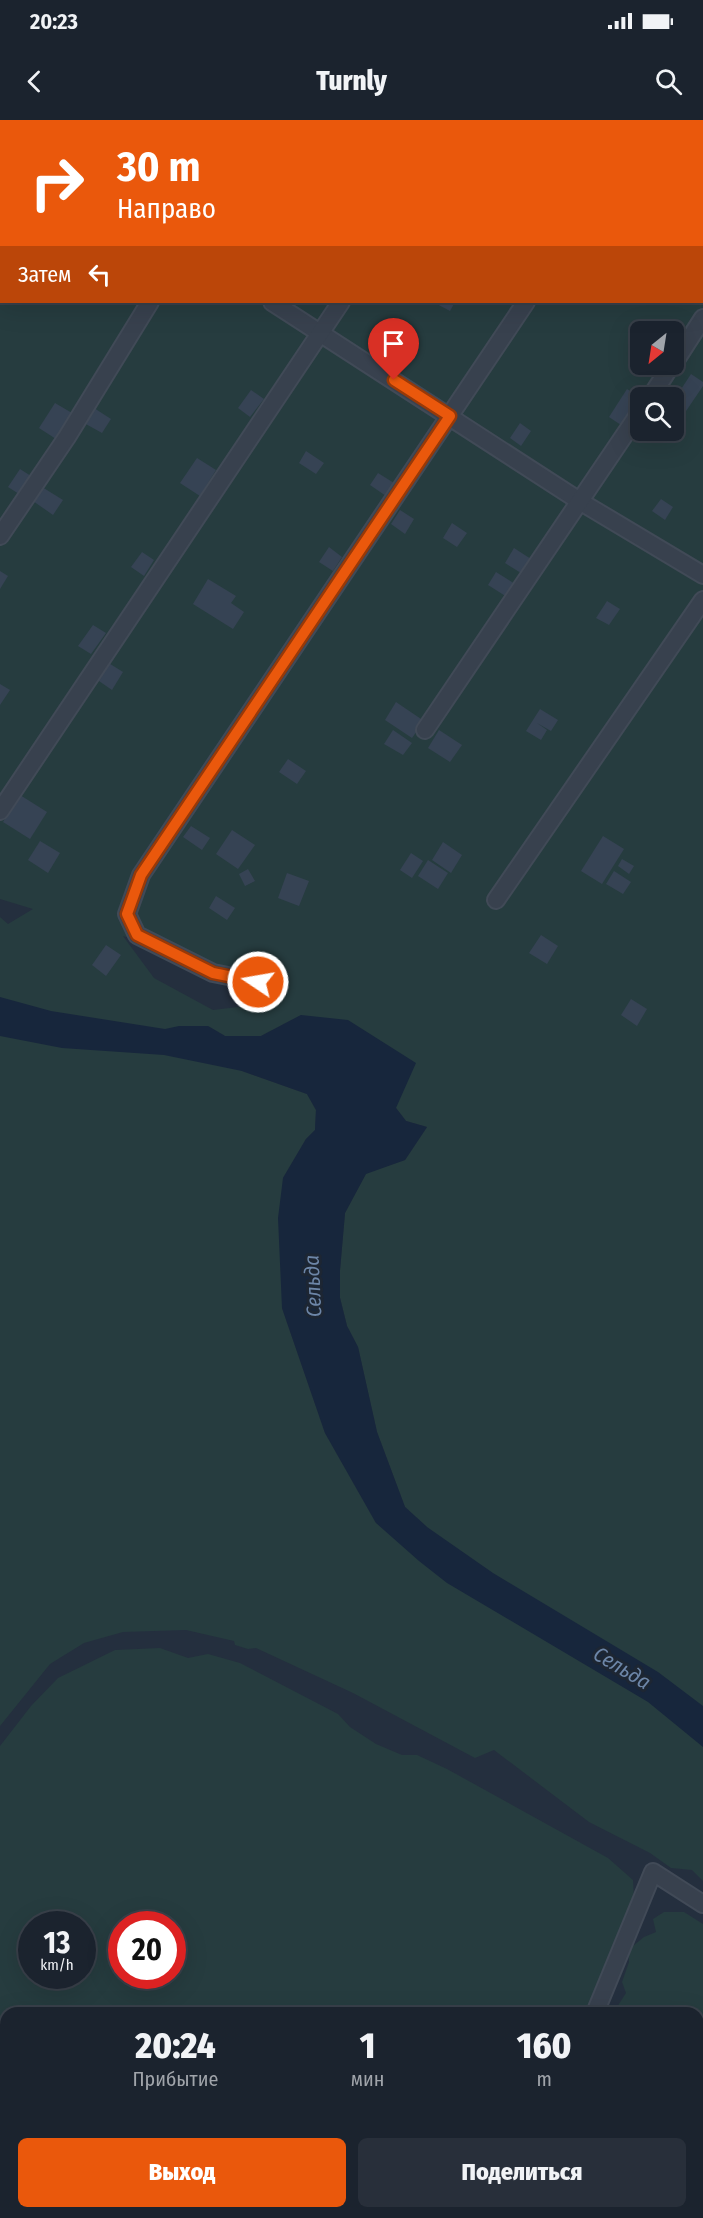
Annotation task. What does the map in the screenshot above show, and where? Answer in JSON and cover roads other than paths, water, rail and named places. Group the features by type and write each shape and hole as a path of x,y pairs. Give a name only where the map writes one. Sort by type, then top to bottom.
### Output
{"lane":[{"path":"0,536 67,437 149,303"},
{"path":"274,303 581,502 703,575"},
{"path":"0,811 340,303"},
{"path":"258,982 213,973 137,935 127,914 141,875 525,303"},
{"path":"684,347 703,318"},
{"path":"425,730 630,427"},
{"path":"496,900 703,600"},
{"path":"597,2007 653,1872 703,1904"}],"water":[{"name":"Сельда","path":"0,997 51,1011 165,1029 179,1026 208,1026 225,1036 261,1036 301,1015 348,1020 416,1063 396,1108 406,1121 427,1127 405,1160 366,1174 345,1213 340,1270 340,1298 347,1326 358,1347 377,1432 405,1507 427,1527 493,1573 658,1672 703,1706 703,1747 648,1702 447,1583 376,1523 325,1433 282,1308 278,1218 283,1178 306,1139 315,1130 316,1110 307,1094 242,1071 164,1055 62,1048 0,1036"}]}
